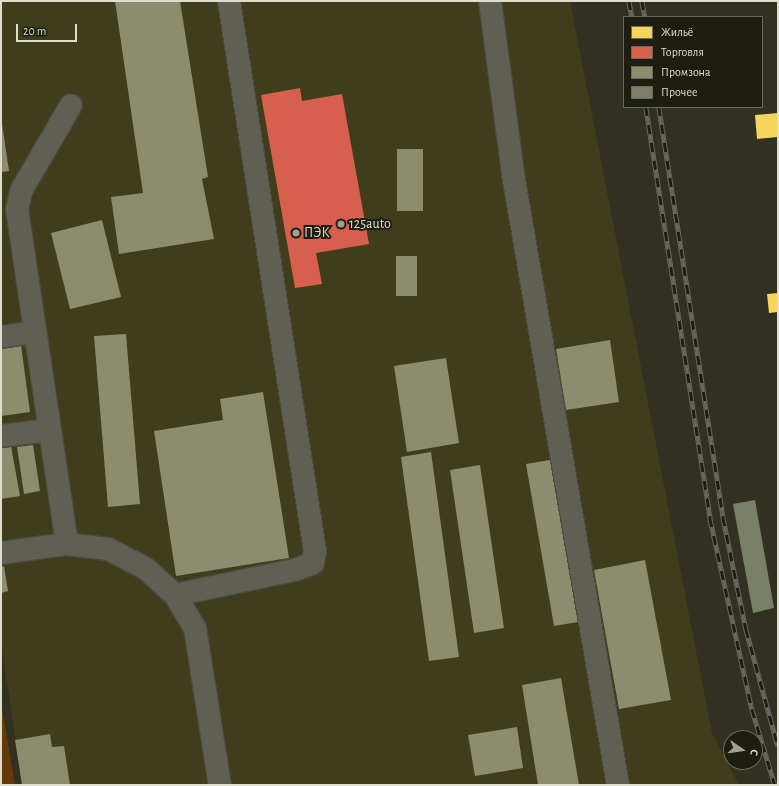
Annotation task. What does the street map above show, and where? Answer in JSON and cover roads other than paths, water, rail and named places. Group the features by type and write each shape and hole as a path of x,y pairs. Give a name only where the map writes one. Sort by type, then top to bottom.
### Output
{"lane":[{"path":"175,595 294,570 313,563 315,552 284,334 229,1"},
{"path":"490,1 513,174 618,785"},
{"path":"67,544 34,332 17,210 21,191 72,105"},
{"path":"1,337 34,332"},
{"path":"1,436 49,430"},
{"path":"1,553 67,544 108,549 145,568 175,595 195,628 220,785"}],"railway":[{"path":"629,1 632,16"},
{"path":"642,1 645,16"},
{"path":"646,108 710,518 752,709 775,785"},
{"path":"659,108 723,517 746,629 778,746"}],"place":[{"name":"125auto","path":"341,224"},
{"name":"ПЭК","path":"296,233"}]}
